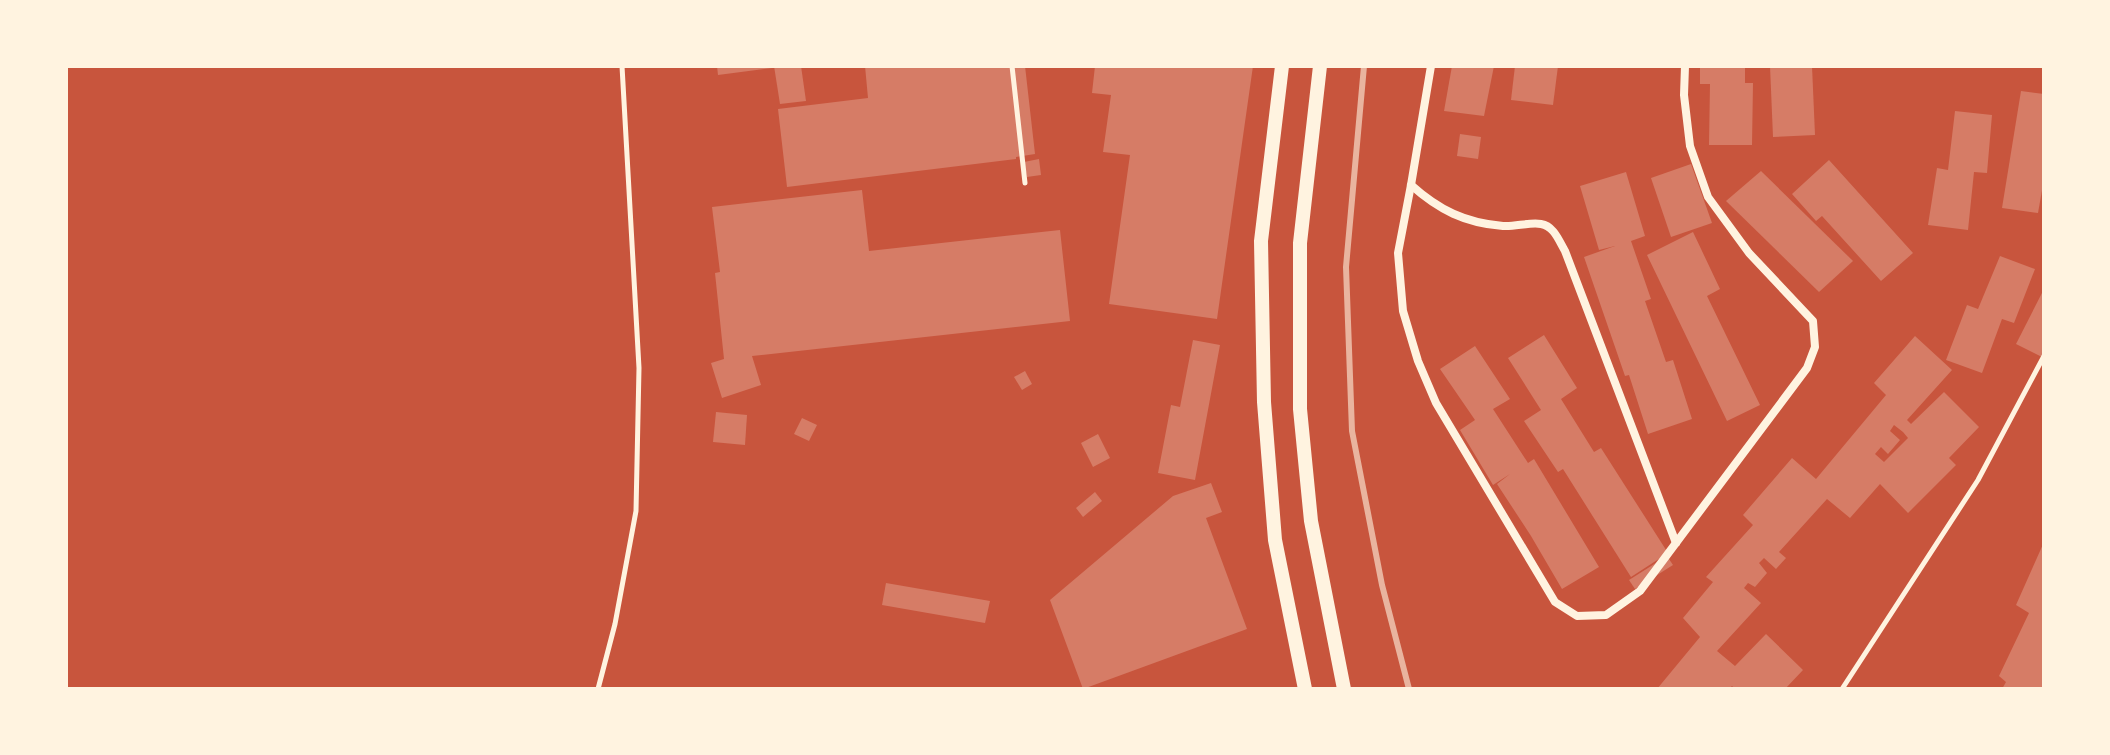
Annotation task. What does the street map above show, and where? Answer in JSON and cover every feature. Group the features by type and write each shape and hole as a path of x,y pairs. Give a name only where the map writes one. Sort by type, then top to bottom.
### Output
{"main road":[{"path":"1282,66 1261,241 1264,402 1275,540 1305,689"},
{"path":"1320,66 1300,243 1300,409 1311,521 1344,689"}],"street":[{"path":"1431,66 1398,253 1403,311 1418,361 1436,403 1555,602 1577,616 1606,615 1640,591 1807,368 1815,347 1813,321 1749,253 1708,197 1690,146 1684,95 1685,66"},
{"path":"1411,185 1449,213 1473,221 1504,227 1541,224 1554,231 1565,251 1676,543"}],"lane":[{"path":"598,689 615,624 636,511 639,368 622,66"},
{"path":"1012,66 1025,183"},
{"path":"1842,689 1978,480 2044,356"}],"building":[{"path":"717,66 772,66 772,68 718,75"},
{"path":"774,66 801,66 806,101 780,104"},
{"path":"865,66 1025,66 1035,154 1016,159 787,187 778,109 868,98"},
{"path":"1095,66 1253,66 1217,319 1109,304 1130,155 1103,152 1111,95 1092,93"},
{"path":"1452,66 1494,66 1484,116 1444,111"},
{"path":"1515,66 1558,66 1553,105 1511,100"},
{"path":"1700,66 1745,66 1745,83 1753,83 1752,145 1709,145 1710,84 1700,84"},
{"path":"1770,66 1812,66 1815,135 1773,137"},
{"path":"2021,91 2044,94 2044,179 2038,213 2002,208"},
{"path":"1955,111 1992,115 1987,173 1974,172 1968,230 1928,225 1937,168 1948,170"},
{"path":"1460,134 1481,137 1478,159 1457,156"},
{"path":"1039,159 1041,175 1027,177 1024,162"},
{"path":"1829,160 1913,253 1881,281 1822,216 1816,221 1792,194"},
{"path":"1691,164 1712,223 1671,237 1651,178"},
{"path":"1761,171 1853,261 1819,292 1726,201"},
{"path":"1626,172 1645,236 1631,241 1651,299 1645,301 1666,362 1673,360 1692,419 1648,434 1584,257 1615,246 1599,250 1580,186"},
{"path":"862,190 869,251 1060,230 1070,321 752,356 761,385 722,398 711,363 724,359 715,273 720,272 712,207"},
{"path":"1693,232 1720,289 1707,296 1760,405 1727,421 1647,255"},
{"path":"2000,256 2035,269 2014,323 2002,319 1982,373 1946,360 1967,305 1978,309"},
{"path":"2044,289 2044,358 2016,344"},
{"path":"1544,335 1577,388 1561,399 1594,452 1601,448 1668,553 1631,577 1563,469 1558,472 1524,421 1541,410 1508,358"},
{"path":"1915,336 1952,370 1907,420 1911,424 1944,392 1979,427 1949,458 1956,465 1908,513 1880,484 1850,518 1827,499 1779,552 1786,558 1776,569 1764,558 1759,563 1767,573 1755,587 1748,583 1744,588 1761,603 1717,651 1735,666 1766,634 1803,670 1785,689 1735,689 1732,686 1729,689 1657,689 1700,637 1683,618 1713,582 1706,577 1753,525 1743,515 1792,458 1816,479 1886,395 1874,383","holes":["1894,425 1908,438 1884,462 1875,454 1881,447 1888,454 1900,440 1890,431"]},
{"path":"1193,340 1220,345 1195,480 1158,473 1171,405 1180,407"},
{"path":"1475,346 1510,399 1493,409 1528,463 1534,459 1599,567 1562,589 1497,484 1510,474 1493,485 1460,430 1475,420 1440,369"},
{"path":"1025,371 1032,384 1022,390 1014,377"},
{"path":"716,412 747,415 745,445 713,442"},
{"path":"802,418 817,425 809,441 794,434"},
{"path":"1098,434 1110,458 1093,467 1081,443"},
{"path":"1211,483 1222,512 1206,518 1247,629 1083,689 1050,600 1173,496"},
{"path":"1095,492 1102,501 1083,517 1076,508"},
{"path":"2044,542 2044,689 2002,689 2006,682 1999,676 2029,613 2016,605"},
{"path":"1667,556 1673,565 1635,589 1629,580"},
{"path":"886,583 990,601 985,623 882,605"}],"railway":[{"path":"1364,66 1346,267 1352,431 1382,585 1409,689"}]}
